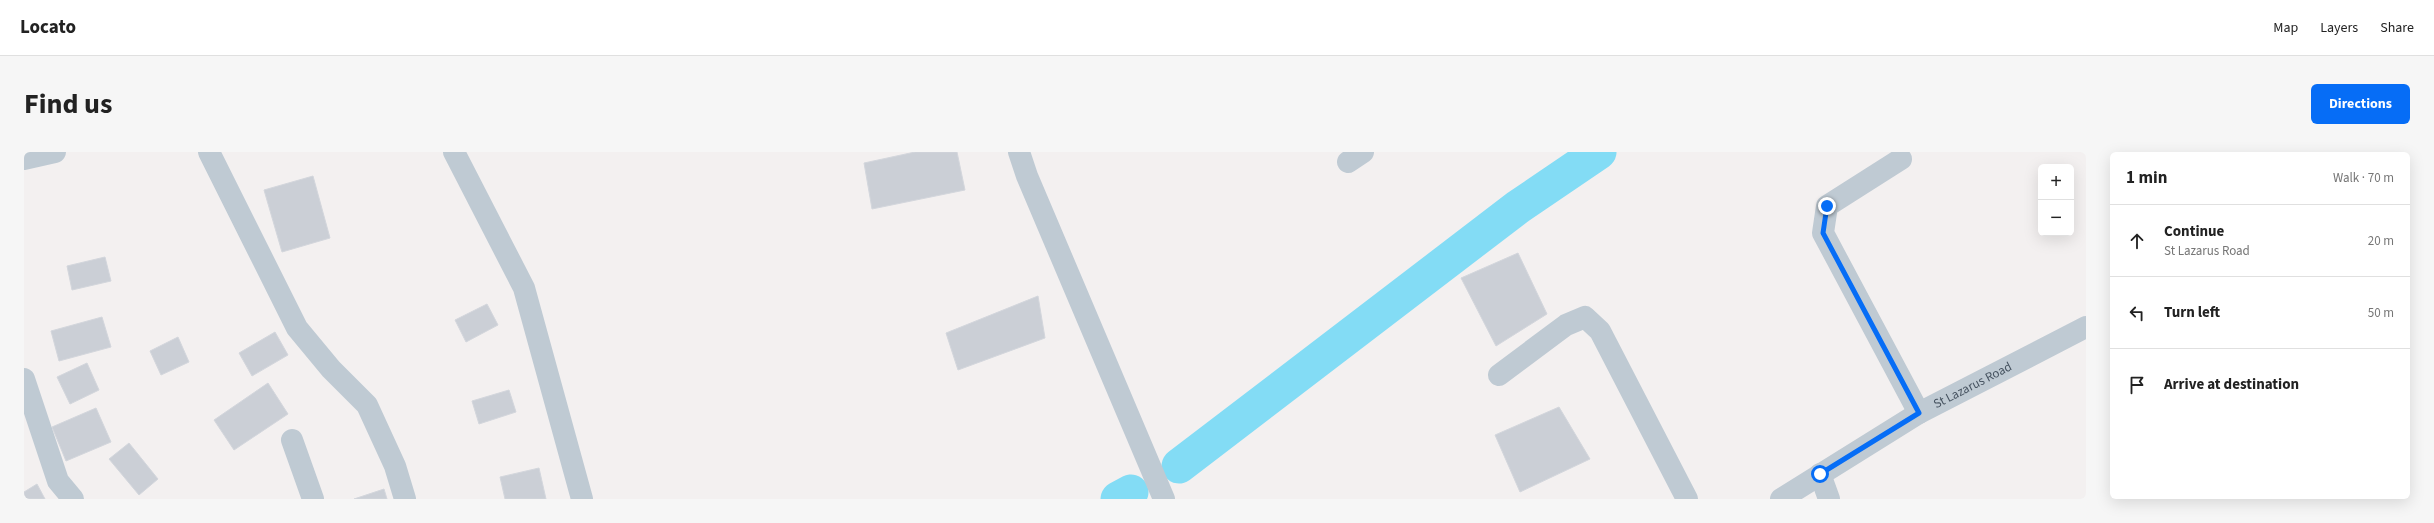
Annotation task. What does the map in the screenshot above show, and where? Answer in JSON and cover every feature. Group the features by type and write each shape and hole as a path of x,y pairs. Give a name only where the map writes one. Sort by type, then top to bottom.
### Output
{"street":[{"path":"24,159 55,152"},
{"path":"209,152 297,328 331,369 367,405 395,466 405,499"},
{"path":"454,152 524,288 582,499"},
{"path":"1019,152 1027,176 1164,499"},
{"path":"1901,159 1827,206 1823,233 1919,413"},
{"path":"1498,375 1566,325 1586,317 1600,331 1687,499"},
{"name":"St Lazarus Road","path":"1781,499 1919,413 2086,328"},
{"path":"24,379 58,481 73,499"},
{"path":"292,440 313,499"},
{"path":"1820,474 1829,499"}],"building":[{"path":"915,152 957,152 965,190 872,209 864,163"},
{"path":"313,176 330,238 282,252 264,190"},
{"path":"1518,253 1547,314 1496,346 1461,278"},
{"path":"105,257 111,281 72,290 67,266"},
{"path":"1038,296 1045,338 958,370 946,333"},
{"path":"487,304 498,325 466,342 455,320"},
{"path":"102,317 111,347 59,361 51,331"},
{"path":"275,332 288,355 252,376 239,353"},
{"path":"178,337 189,362 161,375 150,351"},
{"path":"87,363 99,390 70,404 57,377"},
{"path":"268,383 288,414 234,450 214,420"},
{"path":"509,390 516,412 479,424 472,401"},
{"path":"1559,407 1590,459 1520,492 1495,435"},
{"path":"96,408 111,442 66,461 52,427"},
{"path":"129,443 158,479 139,495 109,459"},
{"path":"539,468 546,499 505,499 500,477"},
{"path":"37,484 45,499 24,499 24,492"},
{"path":"384,489 387,499 354,499"}],"waterway":[{"path":"1179,466 1518,207 1599,152"},
{"path":"1118,499 1131,492"}],"route":[{"path":"1820,474 1919,413 1823,233 1827,206"}]}
